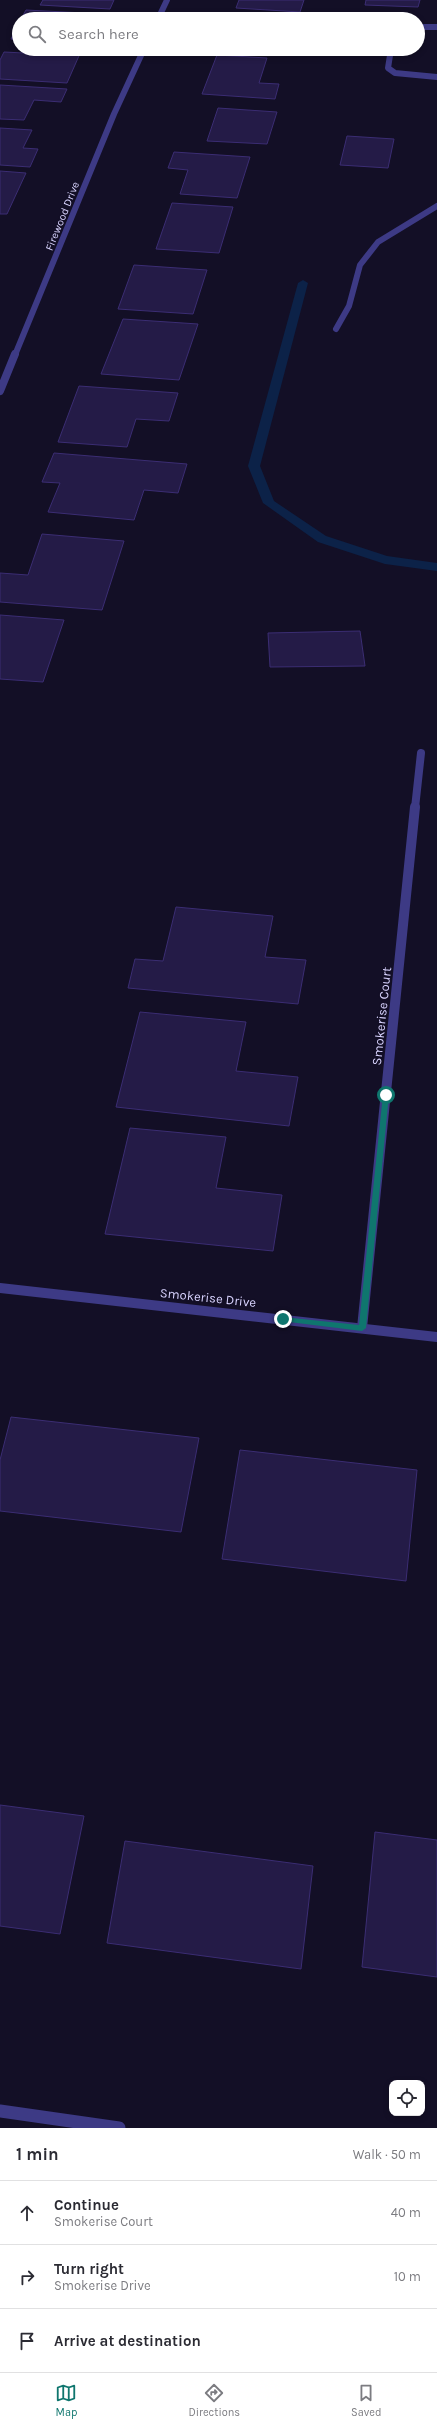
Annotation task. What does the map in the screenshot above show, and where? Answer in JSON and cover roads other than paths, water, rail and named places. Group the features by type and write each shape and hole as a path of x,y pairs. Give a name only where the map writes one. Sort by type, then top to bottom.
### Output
{"street":[{"path":"161,12 167,0"},
{"path":"425,27 437,27"},
{"name":"Firewood Drive","path":"0,391 114,114 141,56"},
{"path":"390,56 388,68 395,73 437,77"},
{"path":"336,329 349,306 360,266 378,242 437,206"},
{"name":"Smokerise Court","path":"362,1328 421,753"},
{"name":"Smokerise Drive","path":"0,1288 437,1337"},
{"path":"0,2111 89,2126 119,2128"}],"waterway":[{"path":"303,283 254,466 269,503 322,539 385,560 437,567"}]}
